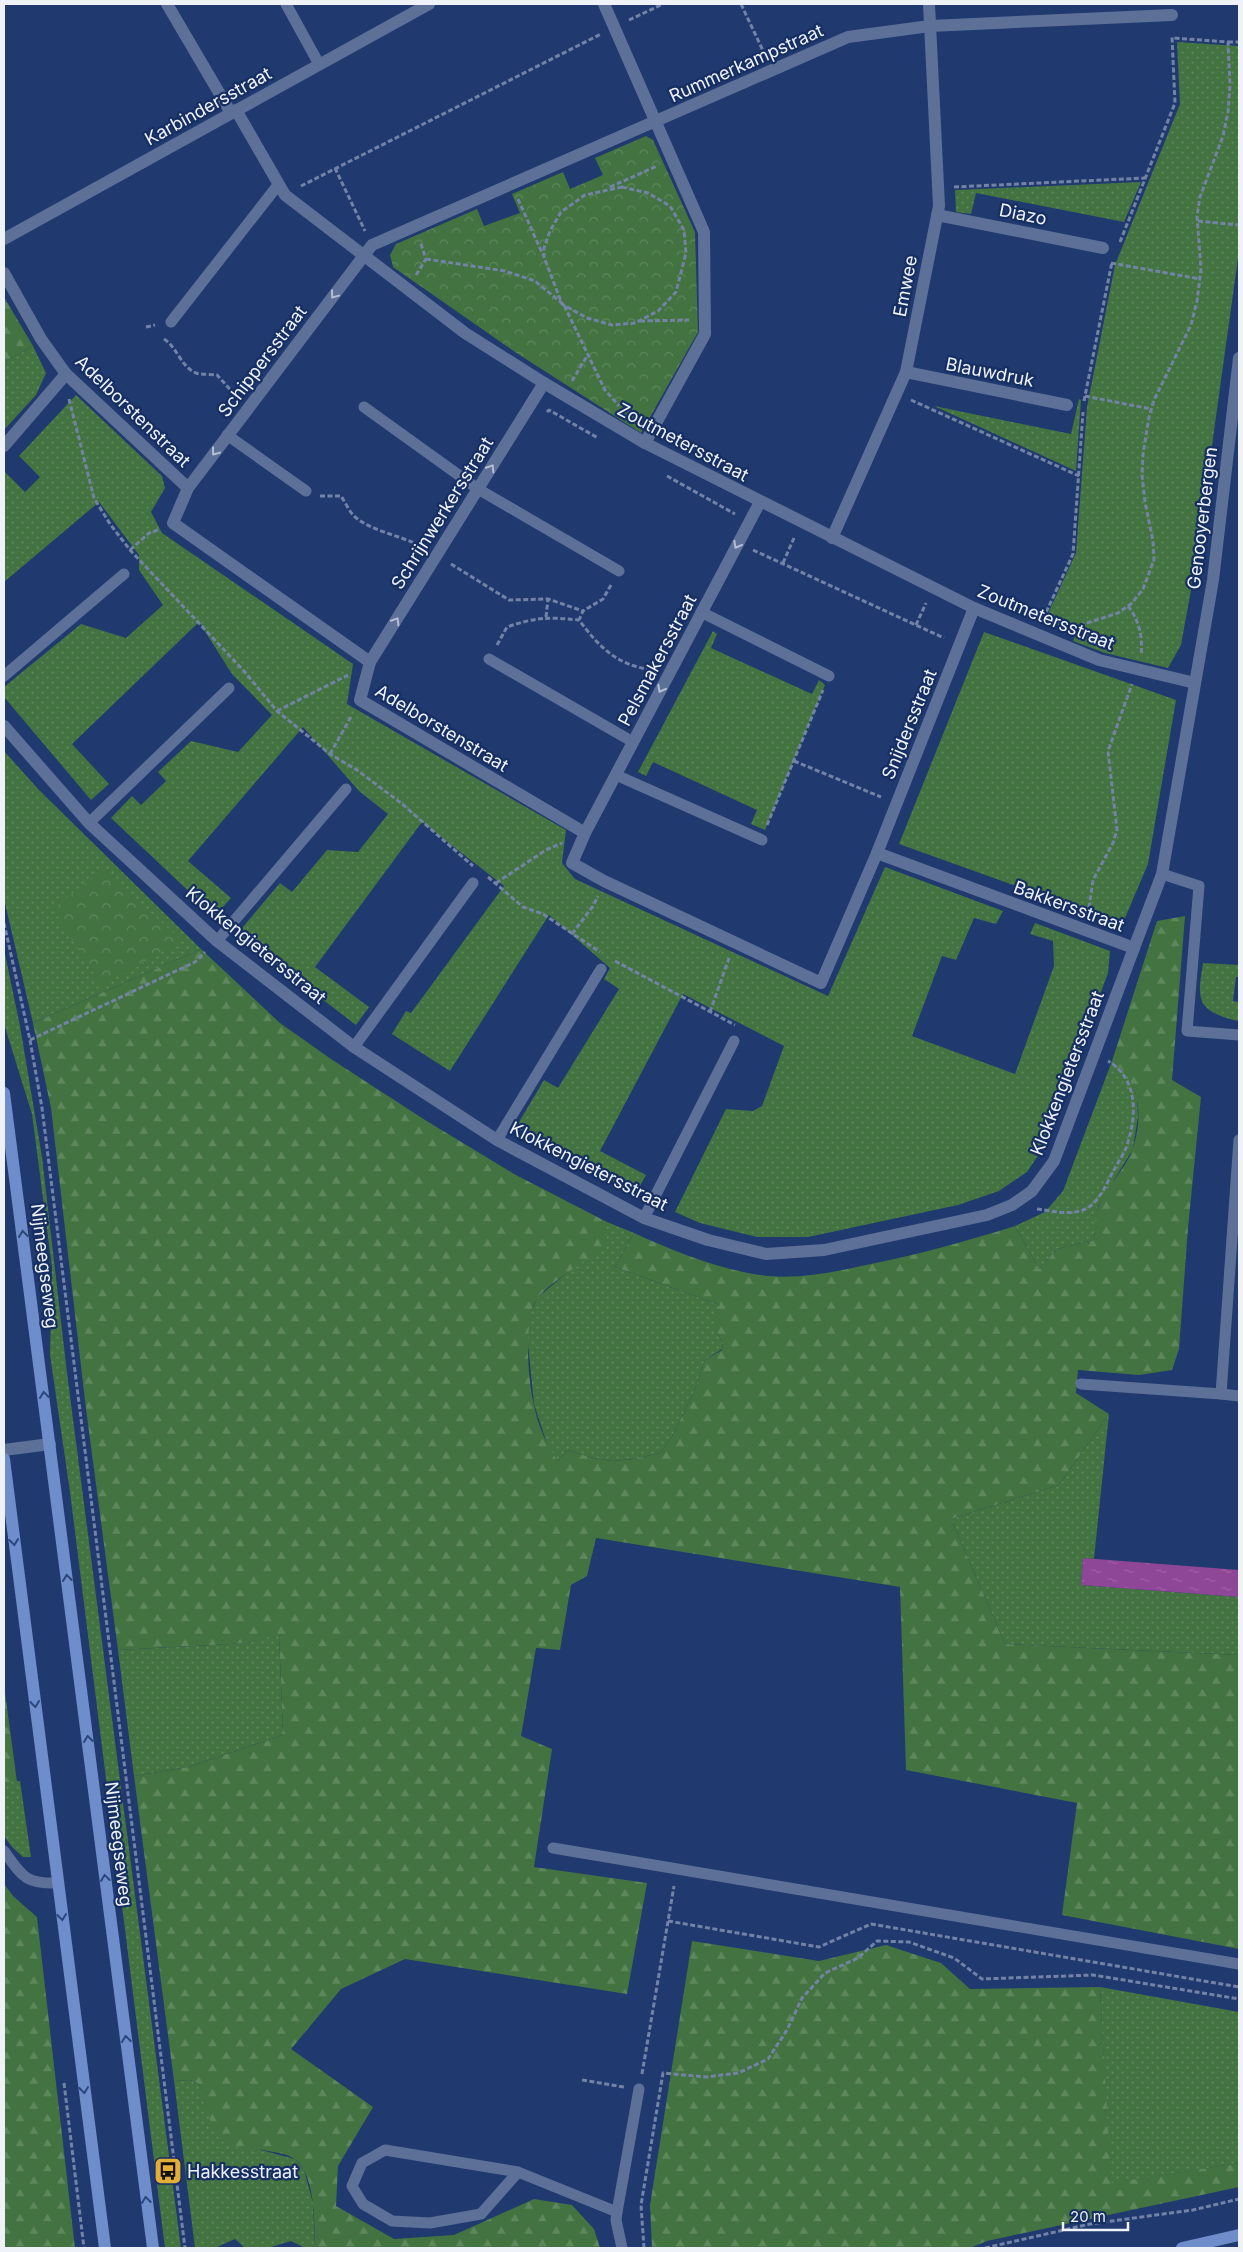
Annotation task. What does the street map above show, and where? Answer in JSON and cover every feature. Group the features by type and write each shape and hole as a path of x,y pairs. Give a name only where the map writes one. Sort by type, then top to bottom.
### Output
{"main road":[{"name":"Nijmeegseweg","path":"4,1094 153,2248"},
{"path":"4,1459 104,2248"},
{"path":"1182,2248 1239,2235"}],"street":[{"name":"Zoutmetersstraat","path":"167,4 281,190 465,333 563,395 645,443 974,608 1099,660 1195,683"},
{"name":"Karbindersstraat","path":"4,239 429,4"},
{"path":"604,4 704,232 705,334 645,443"},
{"name":"Emwee","path":"832,538 906,372 939,206 929,4"},
{"name":"Rummerkampstraat","path":"364,256 372,245 848,37 930,26 1172,15"},
{"name":"Diazo","path":"937,215 1103,248"},
{"name":"Schippersstraat","path":"188,488 364,256"},
{"name":"Adelborstenstraat","path":"4,273 40,339 66,374 188,488 173,523 370,662 360,700 585,834"},
{"name":"Genooyerbergen","path":"1195,683 1213,580 1239,358"},
{"name":"Blauwdruk","path":"906,372 1067,405"},
{"path":"4,446 66,374"},
{"name":"Schrijnwerkersstraat","path":"370,662 544,383"},
{"name":"Pelsmakersstraat","path":"585,834 760,502"},
{"name":"Snijdersstraat","path":"877,853 974,608"},
{"name":"Bakkersstraat","path":"877,853 1134,948 1162,874 1195,683"},
{"name":"Klokkengietersstraat","path":"4,726 88,823 216,941 354,1047 497,1140 644,1218 708,1240 766,1254 824,1250 987,1215 1012,1205 1032,1192 1054,1161 1134,948"},
{"path":"585,834 572,863 604,881 821,983 877,853"},
{"path":"4,1450 50,1444"}],"lane":[{"path":"286,4 319,64"},
{"path":"171,322 281,190"},
{"path":"364,407 478,488 619,571"},
{"path":"228,435 306,491"},
{"path":"4,676 124,574"},
{"path":"702,612 829,676"},
{"path":"489,659 633,742"},
{"path":"88,823 229,688"},
{"path":"616,775 762,840"},
{"path":"216,941 346,789"},
{"path":"1162,874 1199,886 1187,1031 1239,1035"},
{"path":"354,1047 473,884"},
{"path":"497,1140 601,969"},
{"path":"644,1218 734,1041"},
{"path":"1221,1394 1239,1140"},
{"path":"1081,1384 1239,1396"},
{"path":"554,1848 1239,1964"},
{"path":"4,1851 23,1877 41,1884 57,1883"},
{"path":"622,2248 616,2220 640,2090"},
{"path":"518,2172 481,2214 430,2222 392,2221 363,2204 352,2186 362,2163 385,2150 518,2172 617,2212"}],"path":[{"path":"281,190 335,168 663,4"},
{"path":"740,4 772,71"},
{"path":"1118,246 1175,104 1172,15"},
{"path":"1172,38 1239,42"},
{"path":"1071,636 1084,624 1118,613 1128,606 1142,589 1154,560 1153,541 1142,475 1143,454 1151,409 1164,378 1191,325 1200,280 1198,221 1200,197 1220,145 1228,112 1230,84 1228,42"},
{"path":"544,257 544,248 550,231 561,212 585,195 605,189 672,159"},
{"path":"335,168 372,245"},
{"path":"938,188 1145,178"},
{"path":"512,184 562,304 605,390 618,405 656,425"},
{"path":"605,189 622,187 648,193 670,206 684,230 686,253 676,292 658,311 637,322"},
{"path":"1198,221 1239,225"},
{"path":"414,226 426,259"},
{"path":"1036,634 1073,554 1085,396 1115,254"},
{"path":"426,259 513,274 535,281 562,304 586,318 612,324 705,320"},
{"path":"406,289 426,259"},
{"path":"1112,263 1200,280"},
{"path":"171,322 166,321 160,327 161,337 173,344 183,362 196,373 216,375 248,408"},
{"path":"563,395 587,356"},
{"path":"66,374 70,408 94,498 110,524 130,550 199,626 244,671 277,711 330,754 357,770 401,803 474,867"},
{"path":"897,393 1078,476"},
{"path":"1085,396 1151,409"},
{"path":"544,418 549,410 605,441"},
{"path":"661,472 736,513 731,522"},
{"path":"130,550 149,533"},
{"path":"787,534 802,542"},
{"path":"783,563 794,538"},
{"path":"748,558 756,541"},
{"path":"752,549 947,640"},
{"path":"447,573 458,556"},
{"path":"579,620 583,611 603,599 619,571"},
{"path":"546,617 548,599"},
{"path":"916,625 928,600"},
{"path":"1086,931 1093,880 1113,843 1116,830 1108,750 1111,738 1129,697 1142,645 1141,634 1133,612 1128,606"},
{"path":"489,659 507,627 530,619 546,617 579,620 591,637 613,656 634,667 656,670 651,678"},
{"path":"277,711 352,673"},
{"path":"762,840 829,676"},
{"path":"330,754 347,723"},
{"path":"794,761 881,797"},
{"path":"878,805 885,788"},
{"path":"496,883 546,850"},
{"path":"482,872 523,907 543,914 601,953"},
{"path":"572,934 593,906"},
{"path":"4,923 30,1040 43,1118 185,2248"},
{"path":"30,1040 195,962 216,941"},
{"path":"608,957 737,1026 734,1041"},
{"path":"710,1012 725,968"},
{"path":"1012,1205 1069,1213 1089,1207 1101,1195 1126,1148 1135,1111 1131,1088 1118,1067 1094,1054"},
{"path":"640,2090 677,1869"},
{"path":"668,1921 819,1946 871,1924 1239,1987"},
{"path":"644,2248 641,2205 663,2073 706,2077 738,2073 768,2059 788,2030 802,1998 826,1973 858,1958 877,1941 909,1942 954,1958 982,1980 1093,1975 1239,1999"},
{"path":"985,2248 1090,2224 1193,2210 1239,2198"}],"green space":[{"path":"1177,42 1239,46 1239,251 1195,568 1181,645 1168,668 1105,653 1073,641 1076,634 1045,620 1076,553 1087,407 1115,265 1180,104"},
{"path":"646,136 653,140 695,232 698,332 641,433 515,352 393,267 390,255 396,244 477,209 484,226 520,213 512,194 563,172 570,189 603,175 595,158"},
{"path":"1141,182 1124,222 976,193 971,214 956,212 955,190"},
{"path":"4,297 33,346 4,362"},
{"path":"33,346 46,373 36,395 4,430 4,362"},
{"path":"76,395 162,476 165,488 151,512 162,533 353,664 347,704 566,830 562,863 575,879 828,996 885,867 1003,911 996,924 974,918 956,960 942,956 912,1036 1015,1074 1054,966 1053,941 1030,934 1035,923 1110,951 1108,973 1045,1145 1027,1172 999,1191 958,1205 808,1237 757,1237 700,1223 675,1212 726,1109 753,1111 762,1106 784,1046 683,994 600,1151 646,1175 636,1193 588,1169 516,1127 544,1080 558,1088 619,989 604,979 610,968 549,915 450,1071 392,1034 406,1011 411,1013 504,886 422,822 315,967 369,1007 356,1025 237,934 280,883 292,892 327,850 358,852 388,814 359,791 303,727 188,861 231,898 215,916 111,818 132,796 141,805 166,781 158,772 191,741 238,752 272,715 232,674 199,622 72,744 109,784 91,800 4,697 4,687 81,624 126,638 163,605 139,570 139,555 99,502 4,582 4,471 25,492 40,477 19,456"},
{"path":"1079,399 1081,400 1076,471 934,406 1071,434"},
{"path":"713,631 717,634 711,648 812,694 819,680 825,685 765,830 751,824 757,810 653,762 646,776 638,772"},
{"path":"984,632 1176,700 1148,864 1125,918 1116,922 899,844"},
{"path":"4,751 39,790 201,949 33,1023 4,899"},
{"path":"103,869 182,941 101,985 53,909"},
{"path":"1185,916 1172,1080 1201,1097 1188,1228 1179,1349 1172,1370 1139,1375 1078,1370 1076,1393 1109,1414 1059,1485 951,1519 1005,1644 1239,1655 1239,1949 1062,1915 1077,1803 906,1770 900,1587 596,1538 587,1576 571,1585 560,1650 536,1648 521,1736 552,1749 534,1867 647,1883 627,1994 405,1959 341,1989 291,2049 373,2107 338,2166 336,2206 394,2239 454,2235 534,2199 572,2205 594,2229 600,2248 315,2248 313,2201 311,2189 303,2168 296,2160 284,2154 237,2147 222,2141 214,2131 199,2084 190,2080 174,2081 134,1776 188,1767 283,1735 279,1634 248,1643 118,1650 86,1409 51,1108 33,1023 201,949 280,1023 331,1059 425,1120 514,1174 607,1222 607,1239 603,1246 549,1287 537,1299 533,1308 528,1335 530,1381 540,1427 546,1442 558,1461 567,1450 593,1458 612,1461 634,1459 660,1453 672,1437 693,1394 705,1360 722,1350 723,1343 716,1331 712,1315 720,1305 615,1267 634,1233 715,1265 779,1277 814,1275 880,1262 977,1238 1015,1226 1039,1269 1057,1249 1094,1240 1099,1205 1130,1156 1138,1124 1137,1100 1134,1089 1122,1069 1112,1061 1157,921"},
{"path":"4,949 20,1026 42,1157 67,1373 181,2248 165,2248 70,1492 50,1355 52,1267 32,1114 4,1024"},
{"path":"1203,963 1239,965 1239,977 1236,977 1233,1001 1239,1002 1239,1021 1216,1014 1203,1003 1200,980"},
{"path":"1112,1061 1122,1068 1131,1079 1137,1098 1138,1116 1133,1149 1098,1206 1094,1240 1057,1249 1039,1269 1015,1226 1045,1212 1063,1191"},
{"path":"607,1222 634,1233 615,1267 720,1305 716,1331 723,1343 722,1349 705,1360 693,1394 672,1437 660,1453 634,1459 612,1461 593,1458 567,1450 558,1461 548,1447 534,1404 527,1334 530,1315 537,1298 607,1239"},
{"path":"1109,1414 1094,1559 1083,1558 1081,1585 1239,1597 1239,1655 1005,1644 951,1519 1059,1485"},
{"path":"279,1633 283,1735 188,1767 134,1776 118,1650 248,1643"},
{"path":"4,1685 17,1782 4,1782"},
{"path":"20,1781 31,1857 23,1857 4,1836 4,1782"},
{"path":"4,1884 14,1897 37,1917 75,2248 4,2248"},
{"path":"692,1941 819,1961 886,1945 941,1963 970,1989 1100,1987 1111,2183 1239,2163 1239,2187 987,2241 970,2248 652,2248 650,2205"},
{"path":"1100,1987 1239,2012 1239,2163 1110,2184"},
{"path":"190,2080 199,2084 205,2100 261,2150 295,2159 304,2170 313,2203 315,2248 305,2248 291,2241 268,2248 245,2248 235,2239 215,2248 195,2248 174,2081"}],"water":[{"path":"1083,1558 1239,1570 1239,1597 1081,1585"}],"place":[{"name":"Hakkesstraat","path":"168,2171"}]}
